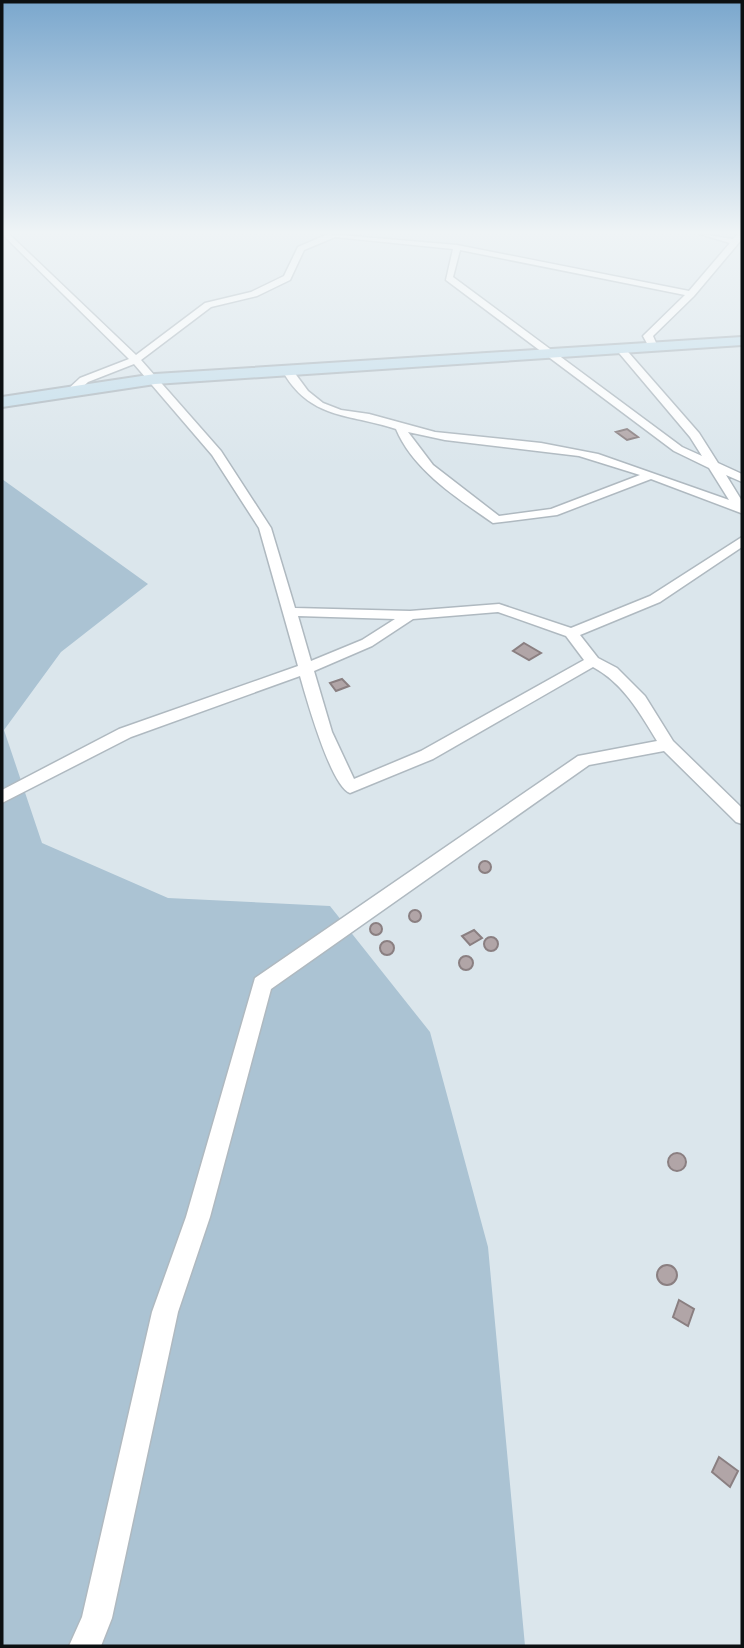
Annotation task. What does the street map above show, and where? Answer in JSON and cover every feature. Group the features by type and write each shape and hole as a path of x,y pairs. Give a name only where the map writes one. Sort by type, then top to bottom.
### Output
{"main road":[{"path":"2,402 155,379 742,341"}],"street":[{"path":"86,311 137,359 217,453 265,528 324,732 349,787 427,755 593,661"},
{"path":"70,393 84,380 137,359 200,311"},
{"path":"493,311 632,412 678,449 742,478"},
{"path":"652,345 648,336 674,311"},
{"path":"619,347 695,435 740,508"},
{"path":"286,370 297,390 329,411 367,416 401,429 445,437 550,448 599,457 740,508"},
{"path":"401,429 407,445 476,506 497,520 553,512 651,475"},
{"path":"571,633 655,599 742,541"},
{"path":"288,612 410,615 499,608 571,633 593,661 612,671 640,700 667,745 742,818"},
{"path":"2,797 125,733 305,669 366,643 410,615"},
{"path":"85,1646 97,1618 165,1312 198,1217 262,984 584,760 667,745"}],"shaded area":[{"path":"2,479 148,584 61,652 4,730 42,843 168,898 330,906 430,1032 488,1247 525,1646 2,1646"}],"building":[{"path":"627,429 638,437 627,440 616,432"},
{"path":"524,643 541,653 529,660 513,651"},
{"path":"342,679 349,686 336,691 330,683"},
{"path":"485,861 491,867 485,873 479,867"},
{"path":"410,911 420,911 420,921 410,921"},
{"path":"371,924 381,924 381,934 371,934"},
{"path":"474,930 482,938 470,945 462,936"},
{"path":"491,937 496,939 496,949 491,951 486,949 484,944 486,939"},
{"path":"387,941 392,943 392,953 387,955 382,953 380,948 382,943"},
{"path":"466,956 471,958 471,968 466,970 461,968 459,963 461,958"},
{"path":"677,1153 683,1156 686,1162 683,1168 677,1171 671,1168 668,1162 671,1156"},
{"path":"663,1265 671,1265 677,1275 671,1285 663,1285 657,1279 657,1271"},
{"path":"679,1300 694,1309 688,1326 673,1317"},
{"path":"719,1457 738,1471 730,1487 712,1472"}]}
